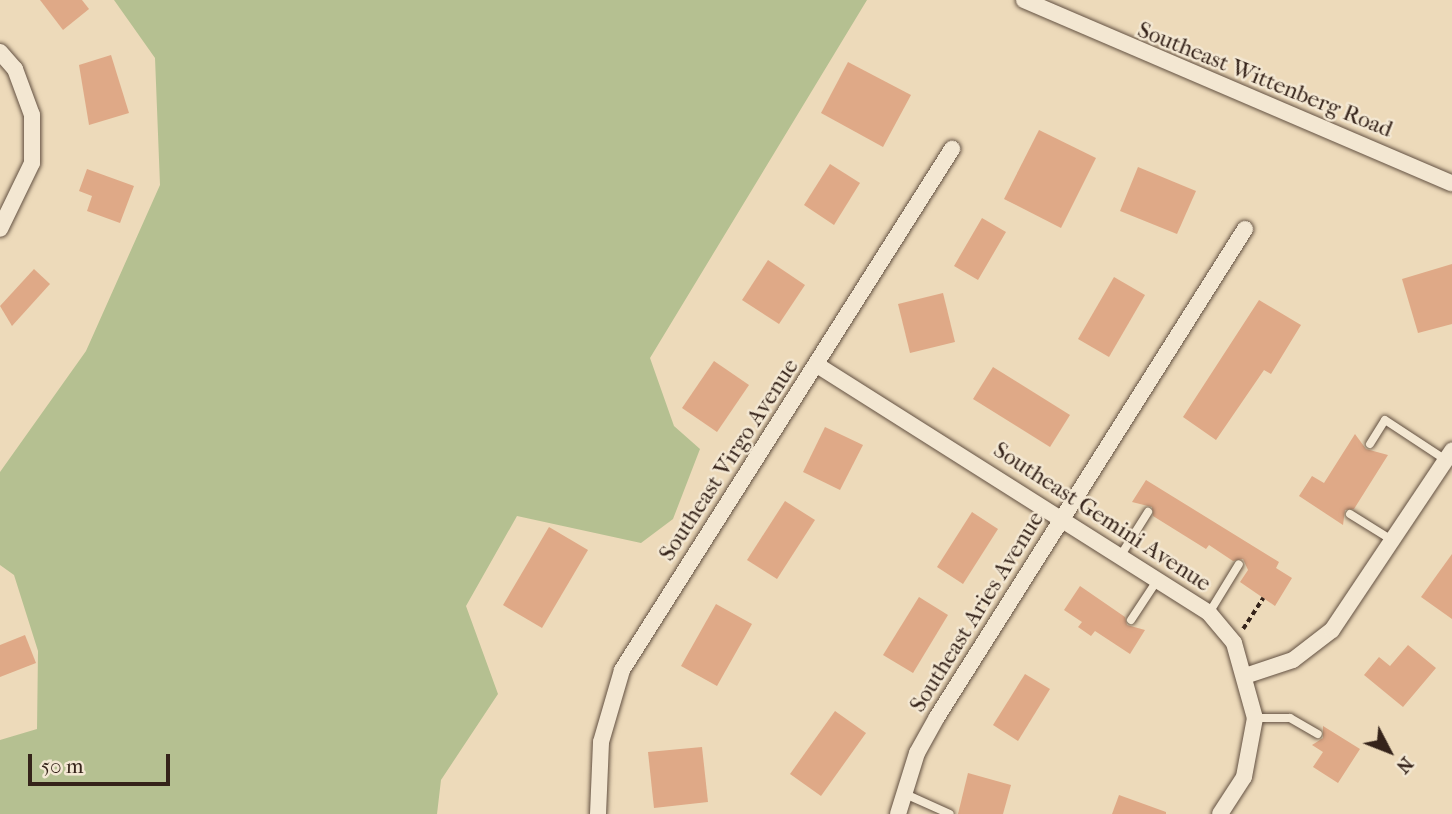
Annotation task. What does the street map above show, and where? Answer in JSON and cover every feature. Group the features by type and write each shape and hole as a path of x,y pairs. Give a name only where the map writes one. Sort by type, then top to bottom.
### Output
{"street":[{"name":"Southeast Wittenberg Road","path":"1024,0 1452,183"},
{"path":"0,52 15,69 32,115 32,163 0,229"},
{"name":"Southeast Virgo Avenue","path":"598,814 601,742 622,670 952,149"},
{"name":"Southeast Aries Avenue","path":"898,814 903,793 937,717 1245,229"},
{"name":"Southeast Gemini Avenue","path":"817,365 1064,517 1209,613 1234,643 1248,675 1255,718 1244,777 1220,814"},
{"path":"1248,675 1293,660 1332,631 1449,456"}],"lane":[{"path":"1370,444 1385,421 1449,456"},
{"path":"1121,555 1148,512"},
{"path":"1350,514 1393,541"},
{"path":"1209,613 1239,564"},
{"path":"1131,620 1158,579"},
{"path":"1255,718 1290,718 1318,734"},
{"path":"903,793 950,814"}],"path":[{"path":"1234,643 1263,598"}],"green space":[{"path":"114,0 867,0 650,358 674,426 700,449 673,519 641,543 517,516 466,606 498,694 441,780 437,814 0,814 0,740 37,729 38,651 14,575 0,565 0,472 86,351 160,185 155,58"}],"building":[{"path":"40,0 82,0 89,9 63,30"},
{"path":"111,55 129,113 89,125 79,65"},
{"path":"848,62 911,95 883,147 821,113"},
{"path":"1039,130 1096,158 1061,228 1004,199"},
{"path":"830,164 860,183 834,225 804,205"},
{"path":"1138,167 1196,191 1177,234 1120,211"},
{"path":"87,169 134,186 120,223 87,211 92,196 79,191"},
{"path":"982,218 1006,232 978,280 954,266"},
{"path":"768,260 805,285 779,324 742,300"},
{"path":"1452,264 1452,324 1418,333 1402,279"},
{"path":"34,269 50,284 12,326 0,306"},
{"path":"1114,277 1145,295 1109,357 1078,339"},
{"path":"943,293 955,342 910,353 898,304"},
{"path":"1259,300 1301,325 1271,374 1264,370 1216,440 1183,417"},
{"path":"714,361 749,385 717,432 682,408"},
{"path":"993,367 1070,415 1050,447 973,399"},
{"path":"825,427 863,445 840,490 803,472"},
{"path":"1355,434 1366,449 1388,455 1354,509 1345,510 1343,525 1299,496 1312,476 1324,483"},
{"path":"1146,480 1279,562 1276,568 1292,578 1275,606 1240,582 1248,570 1243,559 1233,561 1209,545 1206,549 1153,516 1152,507 1132,502"},
{"path":"785,501 815,520 777,579 747,560"},
{"path":"972,512 998,529 963,584 937,567"},
{"path":"549,527 588,550 542,628 503,605"},
{"path":"1452,554 1452,619 1421,597"},
{"path":"1080,586 1125,617 1127,625 1145,630 1130,654 1095,631 1091,636 1078,627 1082,622 1064,610"},
{"path":"919,597 948,615 913,673 883,655"},
{"path":"716,604 752,624 717,686 681,666"},
{"path":"25,635 36,663 0,677 0,645"},
{"path":"1408,645 1436,668 1403,707 1364,675 1379,657 1390,666"},
{"path":"1025,674 1050,689 1018,741 993,725"},
{"path":"835,711 866,733 821,796 790,774"},
{"path":"1323,726 1360,749 1338,783 1313,767 1323,752 1312,745 1323,738"},
{"path":"702,747 708,802 654,808 648,752"},
{"path":"968,773 1011,785 1003,814 958,814"},
{"path":"1119,795 1166,812 1166,814 1112,814"}]}
